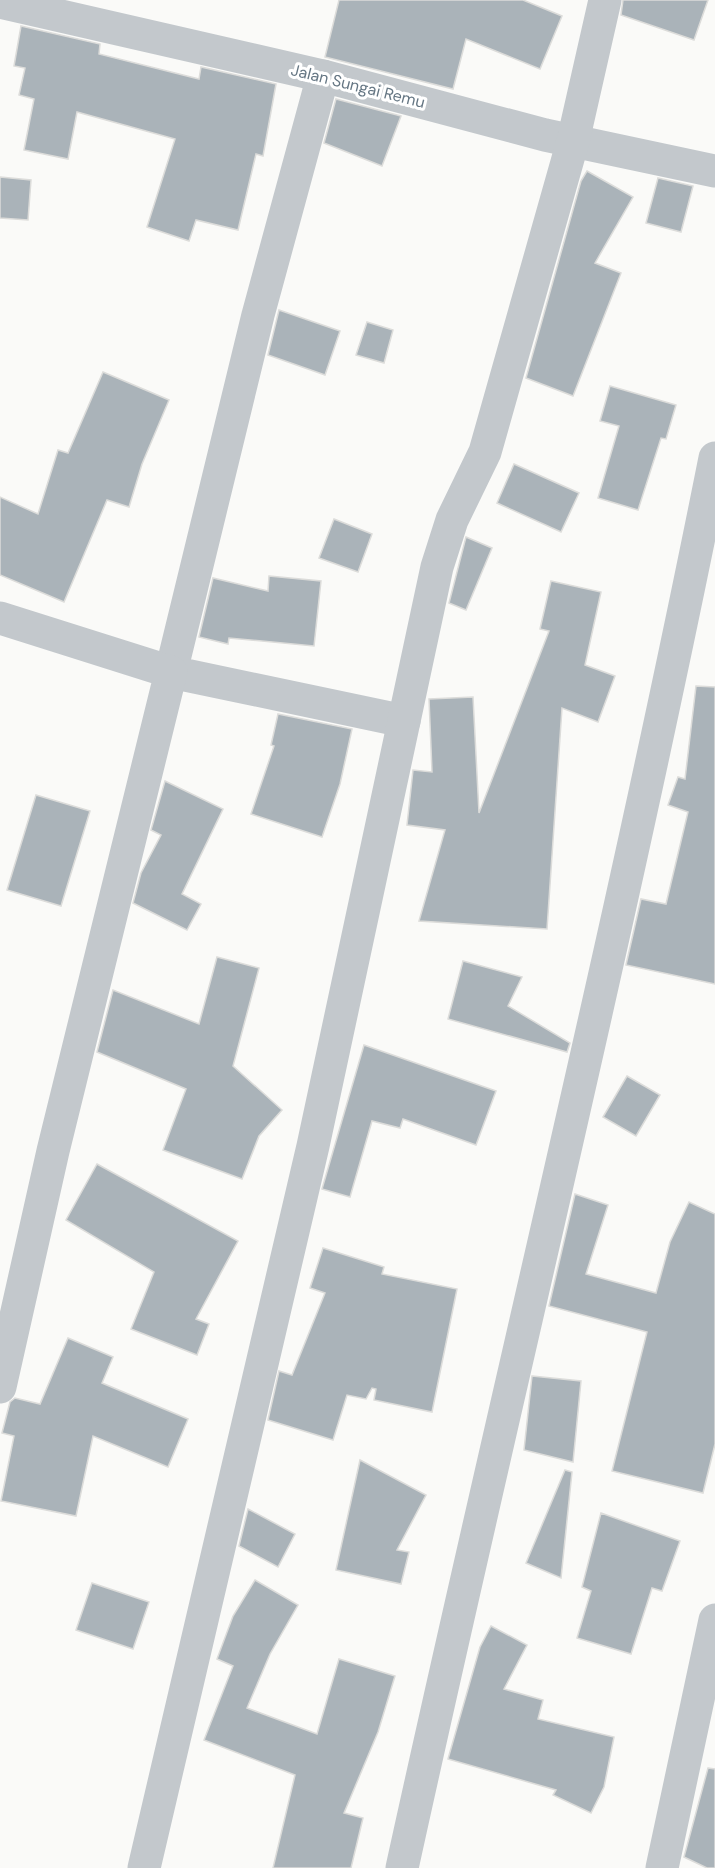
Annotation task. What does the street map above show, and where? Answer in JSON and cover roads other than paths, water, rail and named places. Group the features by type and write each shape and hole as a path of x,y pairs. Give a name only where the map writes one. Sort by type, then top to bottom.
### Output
{"street":[{"path":"144,1868 310,1158 437,567 452,520 485,452 573,141 605,0"},
{"name":"Jalan Sungai Remu","path":"0,2 323,76 573,141 715,171"},
{"path":"0,1388 53,1151 258,315 323,76"},
{"path":"402,1868 468,1568 545,1236 715,458"},
{"path":"0,618 171,672 404,721"},
{"path":"662,1868 715,1620"}]}
